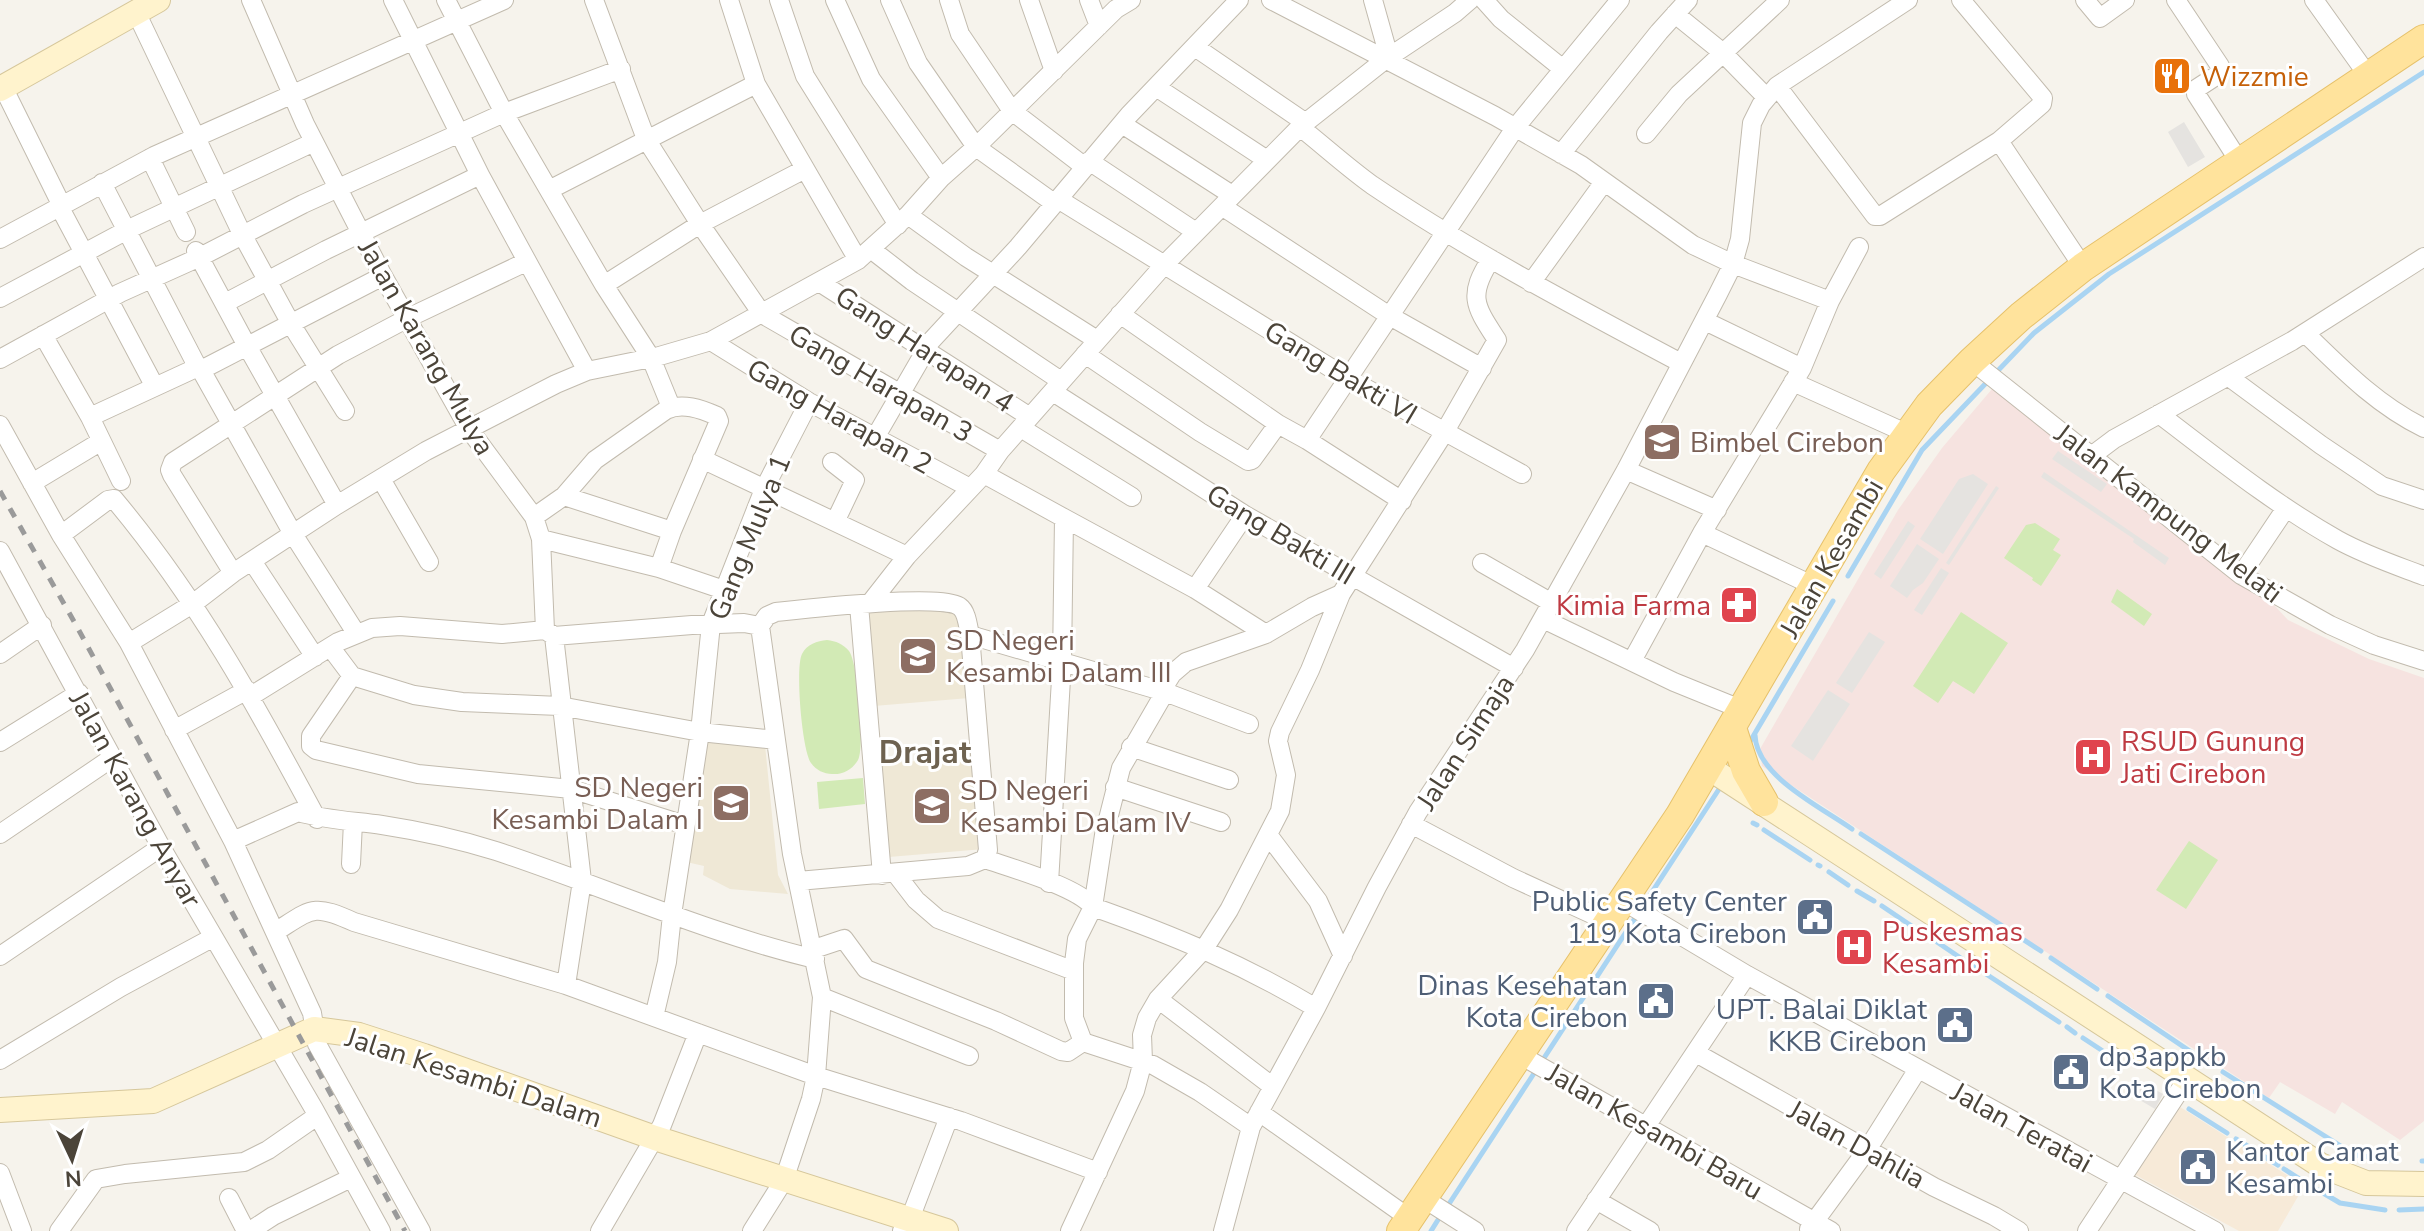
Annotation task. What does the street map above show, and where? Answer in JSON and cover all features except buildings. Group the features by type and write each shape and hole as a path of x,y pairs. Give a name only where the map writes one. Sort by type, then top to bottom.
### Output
{"main road":[{"name":"Jalan Kesambi","path":"1424,1214 1532,1061 1622,910 1731,752 1814,586 1906,433 1985,371 2021,316 2083,267 2424,39"},
{"path":"1731,752 1764,802"}],"street":[{"path":"155,387 84,254 2,88 158,0"},
{"name":"Jalan Karang Mulya","path":"251,0 314,142 383,276 469,429 534,517 541,539 582,881 566,985"},
{"path":"393,0 480,175 587,371"},
{"path":"446,0 504,113 604,285 651,358 671,407"},
{"path":"0,239 150,158 504,0"},
{"path":"594,0 646,139 762,314"},
{"path":"729,0 756,84 805,169 865,255"},
{"path":"779,0 805,76 903,220 993,273 1036,303 1091,347 1248,461 1252,460 1278,424"},
{"path":"835,0 871,79 941,178"},
{"name":"Gang Bakti VI","path":"890,0 918,63 976,147 1056,201 1347,378 1522,474"},
{"path":"949,0 960,34 1012,111 1087,164 1196,232"},
{"path":"1029,0 1054,71"},
{"path":"1089,0 1099,26"},
{"path":"129,643 194,603 233,573 337,505 469,429 587,371 651,358 711,341 865,255 1116,9 1131,0"},
{"path":"876,436 925,349 1122,124 1239,0"},
{"path":"1271,0 1388,58 1561,154 1693,245 1733,264 1830,301"},
{"path":"1373,0 1388,58"},
{"path":"1074,971 938,919 889,875 865,603 984,474 1000,451 1164,265 1267,160 1303,125 1388,58 1453,7 1470,0"},
{"path":"1484,0 1501,19 1563,69"},
{"path":"1307,440 1515,128 1620,0"},
{"path":"1646,134 1679,94 1780,0"},
{"path":"1772,92 1908,0"},
{"path":"1561,154 1682,7 1722,52 1772,92 1875,216 1999,141 2044,101 1961,0"},
{"path":"2085,0 2100,18 2125,0"},
{"path":"2176,0 2220,66 2219,74 2196,89 2196,94 2239,161"},
{"path":"2314,0 2369,77"},
{"path":"136,12 242,234 291,324 345,411"},
{"path":"1195,47 1303,125 1370,183 1445,232 1531,283 1681,363"},
{"path":"0,359 198,254 337,188 504,113 621,69"},
{"path":"549,190 756,84"},
{"path":"1156,87 1267,160"},
{"name":"Jalan Simaja","path":"1223,1231 1255,1119 1272,1086 1411,824 1514,668 1547,611 1626,470 1733,264 1740,239 1752,123 1772,92"},
{"path":"1122,124 1388,315 1482,368"},
{"path":"1999,141 2083,267"},
{"path":"0,298 128,230 314,142"},
{"path":"150,158 186,232"},
{"path":"604,285 700,224 805,169"},
{"path":"225,303 480,175"},
{"path":"1531,283 1604,182"},
{"path":"102,183 231,426 293,534 356,633"},
{"path":"1632,661 1702,533 1798,375 1830,301 1859,247"},
{"path":"198,254 337,505"},
{"name":"Gang Bakti III","path":"865,255 958,312 1057,386 1245,515 1514,668"},
{"path":"2090,457 2114,439 2305,333 2424,257"},
{"path":"1070,1231 1135,1091 1143,1061 1143,1031 1158,999 1204,949 1229,910 1280,811 1285,792 1284,766 1278,741 1280,732 1341,594 1444,433 1497,340 1478,310 1474,291 1491,259"},
{"path":"233,573 170,470 176,459 318,368 408,318 526,262"},
{"path":"90,417 247,346 383,276"},
{"name":"Gang Harapan 4","path":"819,282 925,349 1132,497"},
{"name":"Gang Harapan 3","path":"762,314 1000,451"},
{"path":"1120,314 1278,424 1402,501"},
{"path":"1705,321 1906,433"},
{"path":"2305,333 2367,392 2400,416 2424,428"},
{"path":"43,335 90,417 121,481"},
{"name":"Gang Harapan 2","path":"711,341 809,402 970,488"},
{"name":"Jalan Kampung Melati","path":"1985,371 2241,575 2330,625 2374,645 2424,661"},
{"path":"2229,377 2382,486 2424,500"},
{"name":"Gang Mulya 1","path":"654,1017 667,962 700,732 711,624 764,489 809,402"},
{"path":"534,517 564,496 595,460 671,407 684,406 719,418 659,568"},
{"path":"2159,414 2286,508 2341,541 2424,576"},
{"path":"0,425 61,535 129,643 233,841 312,1013 317,1044 421,1231"},
{"path":"32,483 100,442"},
{"path":"702,459 907,556"},
{"path":"832,462 855,480 836,520"},
{"path":"1626,470 1717,510"},
{"path":"984,474 1195,589 1266,634"},
{"path":"381,479 429,562"},
{"path":"564,496 672,531"},
{"path":"61,535 108,500 114,499 194,603 249,693 317,819"},
{"path":"2241,575 2286,508"},
{"path":"1195,589 1245,515"},
{"path":"1049,883 1062,662 1064,518"},
{"path":"1702,533 1814,586"},
{"path":"541,539 659,568 724,590"},
{"name":"Jalan Karang Anyar","path":"0,551 79,693 108,760 317,1116 375,1229"},
{"path":"252,561 323,652 352,676 414,695 462,702 560,706 700,732 776,740"},
{"path":"1482,563 1547,611 1674,682 1731,752"},
{"path":"1083,1042 1074,1018 1077,939 1093,907 1115,787 1131,747 1165,692 1172,674 1186,662 1266,634 1341,594"},
{"path":"752,1231 784,1180 816,1076 822,997 798,881 776,740 760,626 767,616 776,612 865,603 957,604 964,610 970,635 988,850 985,859"},
{"path":"174,730 249,693 356,633 386,626 502,634 711,624 760,626"},
{"path":"0,654 42,625"},
{"path":"970,635 1165,692 1249,724"},
{"path":"352,676 311,736 311,746 316,750 418,774 571,789 685,825"},
{"path":"0,742 79,693"},
{"path":"1131,747 1229,780"},
{"path":"0,834 108,760"},
{"path":"1115,787 1221,822"},
{"path":"1764,802 2289,1145 2355,1180 2377,1184 2424,1184"},
{"path":"233,841 295,812 317,819 427,833 457,840 582,881 672,915 814,954 844,939 866,969 996,1021 1061,1051 1072,1050 1083,1042"},
{"path":"351,864 353,822"},
{"name":"Jalan Teratai","path":"1411,824 1513,878 1657,921 1747,975 2215,1231"},
{"path":"1269,836 1318,901 1343,956"},
{"path":"0,956 161,847"},
{"path":"798,881 968,866 985,859 1083,897 1093,907 1204,949 1270,980 1316,1008"},
{"path":"275,932 318,908 327,910 354,922 566,985 816,1076 949,1117 1098,1172"},
{"path":"0,1060 121,987 212,938"},
{"path":"1576,1231 1747,975"},
{"path":"822,997 969,1056"},
{"path":"1158,999 1272,1086"},
{"name":"Jalan Kesambi Dalam","path":"0,1110 153,1101 314,1029 359,1035 784,1180 906,1225 946,1231"},
{"path":"602,1230 655,1138 698,1033"},
{"path":"1083,1042 1143,1061 1255,1119 1424,1214 1475,1231"},
{"name":"Jalan Dahlia","path":"1696,1053 1867,1150 2019,1231"},
{"name":"Jalan Kesambi Baru","path":"1532,1061 1817,1228"},
{"path":"1817,1228 1918,1069"},
{"path":"2087,1231 2187,1079"},
{"path":"59,1231 96,1179 244,1162 268,1150 317,1116"},
{"path":"906,1225 949,1117"},
{"path":"0,1173 22,1231"},
{"path":"229,1198 248,1231 277,1223 351,1178"},
{"path":"1596,1200 1650,1231"}],"shaded area":[{"path":"2184,122 2205,157 2188,167 2168,132"},
{"name":"RSUD Gunung Jati Cirebon","path":"1992,389 2273,604 2288,620 2369,659 2424,678 2424,1121 2400,1140 2342,1102 2335,1114 2280,1082 2269,1098 1762,766 1760,749 1898,510 1942,448"},
{"path":"2058,451 2107,484 2101,492 2052,459"},
{"path":"2044,472 2169,558 2165,565 2133,542 2134,539 2041,477"},
{"path":"1973,474 1988,484 1943,554 1920,539 1959,479"},
{"path":"1996,486 1999,488 1949,565 1946,563"},
{"path":"1908,521 1915,526 1881,579 1874,574"},
{"path":"1917,544 1939,559 1923,583 1907,598 1890,586"},
{"path":"1941,568 1949,573 1922,615 1914,610"},
{"name":"SD Negeri Kesambi Dalam III","path":"927,608 959,611 969,698 874,706 866,613"},
{"path":"1869,632 1885,642 1852,693 1836,683"},
{"path":"1828,690 1850,704 1813,761 1791,746"},
{"name":"SD Negeri Kesambi Dalam I","path":"702,737 765,745 778,875 788,894 730,889 703,875 704,866 682,861"},
{"name":"SD Negeri Kesambi Dalam IV","path":"976,756 984,849 889,857 881,764"},
{"path":"2136,1079 2163,1094 2155,1109 2128,1093"},
{"name":"Kantor Camat Kesambi","path":"2177,1105 2304,1186 2278,1231 2239,1231 2132,1173"}],"green space":[{"path":"2035,523 2060,539 2053,550 2061,555 2041,586 2004,558 2026,525"},
{"path":"2117,589 2152,614 2144,626 2111,602"},
{"path":"1961,612 2008,643 1974,694 1953,681 1938,703 1913,686"},
{"path":"827,640 839,643 849,651 860,705 858,760 847,771 836,774 823,772 811,763 800,709 802,654 813,644"},
{"path":"863,778 865,804 819,809 817,782"},
{"path":"2189,841 2218,860 2186,909 2156,890"}],"waterway":[{"path":"1848,576 1922,450 2034,333 2109,274 2424,72"},
{"path":"1748,745 1833,601"},
{"path":"1755,735 1758,750 1778,777 1852,829"},
{"path":"1447,1207 1723,783"},
{"path":"1753,823 1757,825"},
{"path":"1764,830 1810,860"},
{"path":"1861,834 2041,951"},
{"path":"1829,872 1848,885"},
{"path":"1857,891 1874,901"},
{"path":"1882,906 1922,933"},
{"path":"1934,940 1974,967"},
{"path":"2051,958 2097,989"},
{"path":"1986,974 2059,1022"},
{"path":"2108,996 2212,1066"},
{"path":"2067,1027 2075,1033"},
{"path":"2083,1038 2112,1057"},
{"path":"2223,1072 2355,1155 2389,1160"},
{"path":"2189,1109 2227,1133"},
{"path":"2236,1139 2278,1165"},
{"path":"2284,1169 2306,1183"},
{"path":"2318,1190 2340,1203 2385,1210"},
{"path":"2399,1210 2424,1209"},
{"path":"1431,1231 1441,1215"}],"railway":[{"path":"0,491 405,1231"}],"place":[{"name":"Wizzmie","path":"2172,76"},
{"name":"Bimbel Cirebon","path":"1662,442"},
{"name":"Kimia Farma","path":"1739,605"},
{"name":"SD Negeri Kesambi Dalam III","path":"918,656"},
{"name":"RSUD Gunung Jati Cirebon","path":"2093,757"},
{"name":"SD Negeri Kesambi Dalam I","path":"731,803"},
{"name":"SD Negeri Kesambi Dalam IV","path":"932,806"},
{"name":"Public Safety Center 119 Kota Cirebon","path":"1815,917"},
{"name":"Puskesmas Kesambi","path":"1854,947"},
{"name":"Dinas Kesehatan Kota Cirebon","path":"1656,1001"},
{"name":"UPT. Balai Diklat KKB Cirebon","path":"1955,1025"},
{"name":"dp3appkb Kota Cirebon","path":"2071,1072"},
{"name":"Kantor Camat Kesambi","path":"2198,1167"}],"district":[{"name":"Drajat","path":"925,752"}]}
